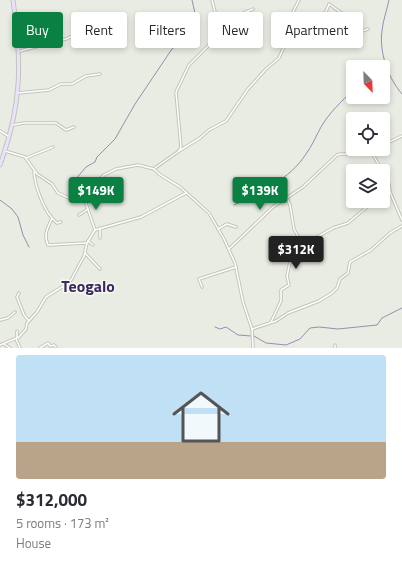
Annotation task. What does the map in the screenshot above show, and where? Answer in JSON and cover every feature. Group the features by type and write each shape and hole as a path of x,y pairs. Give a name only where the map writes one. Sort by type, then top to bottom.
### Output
{"main road":[{"path":"0,165 6,151 13,125 18,93 20,50 13,0"}],"street":[{"path":"212,0 215,12"},
{"path":"293,12 298,1"},
{"path":"326,12 329,4 340,12"},
{"path":"246,12 253,9"},
{"path":"363,31 368,29"},
{"path":"20,50 71,37"},
{"path":"179,151 181,145 176,91 189,65 208,47"},
{"path":"154,169 227,120 234,107 248,89 267,68 279,58 283,48"},
{"path":"18,93 46,91 61,84 71,84 83,77 100,74"},
{"path":"13,125 24,123 56,123 66,130 74,127"},
{"path":"0,131 10,137"},
{"path":"390,142 402,136"},
{"path":"26,158 53,148"},
{"path":"6,151 26,158 34,172 66,198 77,199 104,175 116,169 138,165 154,169 159,174 180,187 209,214 229,249 236,267 243,302 252,329 253,348"},
{"path":"229,249 274,207 311,180 338,154 346,154"},
{"path":"34,172 35,183 52,218 57,223 61,222"},
{"path":"390,192 402,220"},
{"path":"0,345 16,338 26,329 29,321 49,294 72,280 85,253 87,242 95,230 144,216 187,193"},
{"path":"83,195 95,230"},
{"path":"287,198 290,205 294,229 300,238 302,246 306,248"},
{"path":"271,322 281,301 281,290 289,286 287,276 290,262 302,256 310,241 333,228 348,224 366,208"},
{"path":"79,215 88,209"},
{"path":"52,218 46,228 45,237 48,245 87,242 93,245"},
{"path":"218,229 227,224 236,227"},
{"path":"252,329 320,301 332,293 337,288 340,279 348,272 350,262 371,250 390,233 402,226"},
{"path":"100,228 100,238"},
{"path":"85,253 100,270"},
{"path":"202,287 199,279 236,267"},
{"path":"19,293 18,297 22,312 29,321"},
{"path":"0,320 8,318 15,312"},
{"path":"17,331 16,338 20,348"},
{"path":"40,348 48,343 50,346 56,346"},
{"path":"4,344 10,348"}],"waterway":[{"path":"75,180 86,167 95,162 97,157 115,139 135,104 172,49 192,33 197,22 192,0"},
{"path":"389,0 381,39 383,56 389,73 402,94"},
{"path":"234,205 264,190 292,171 308,151 328,117 346,97"},
{"path":"0,200 12,209 18,217 23,235 29,247"},
{"path":"254,336 266,343 286,345 300,339 310,328 319,327 338,329 377,325 382,318 402,308"},
{"path":"215,327 220,329 226,327 238,335 251,336"}],"district":[{"name":"Teogalo","path":"88,286"}]}
